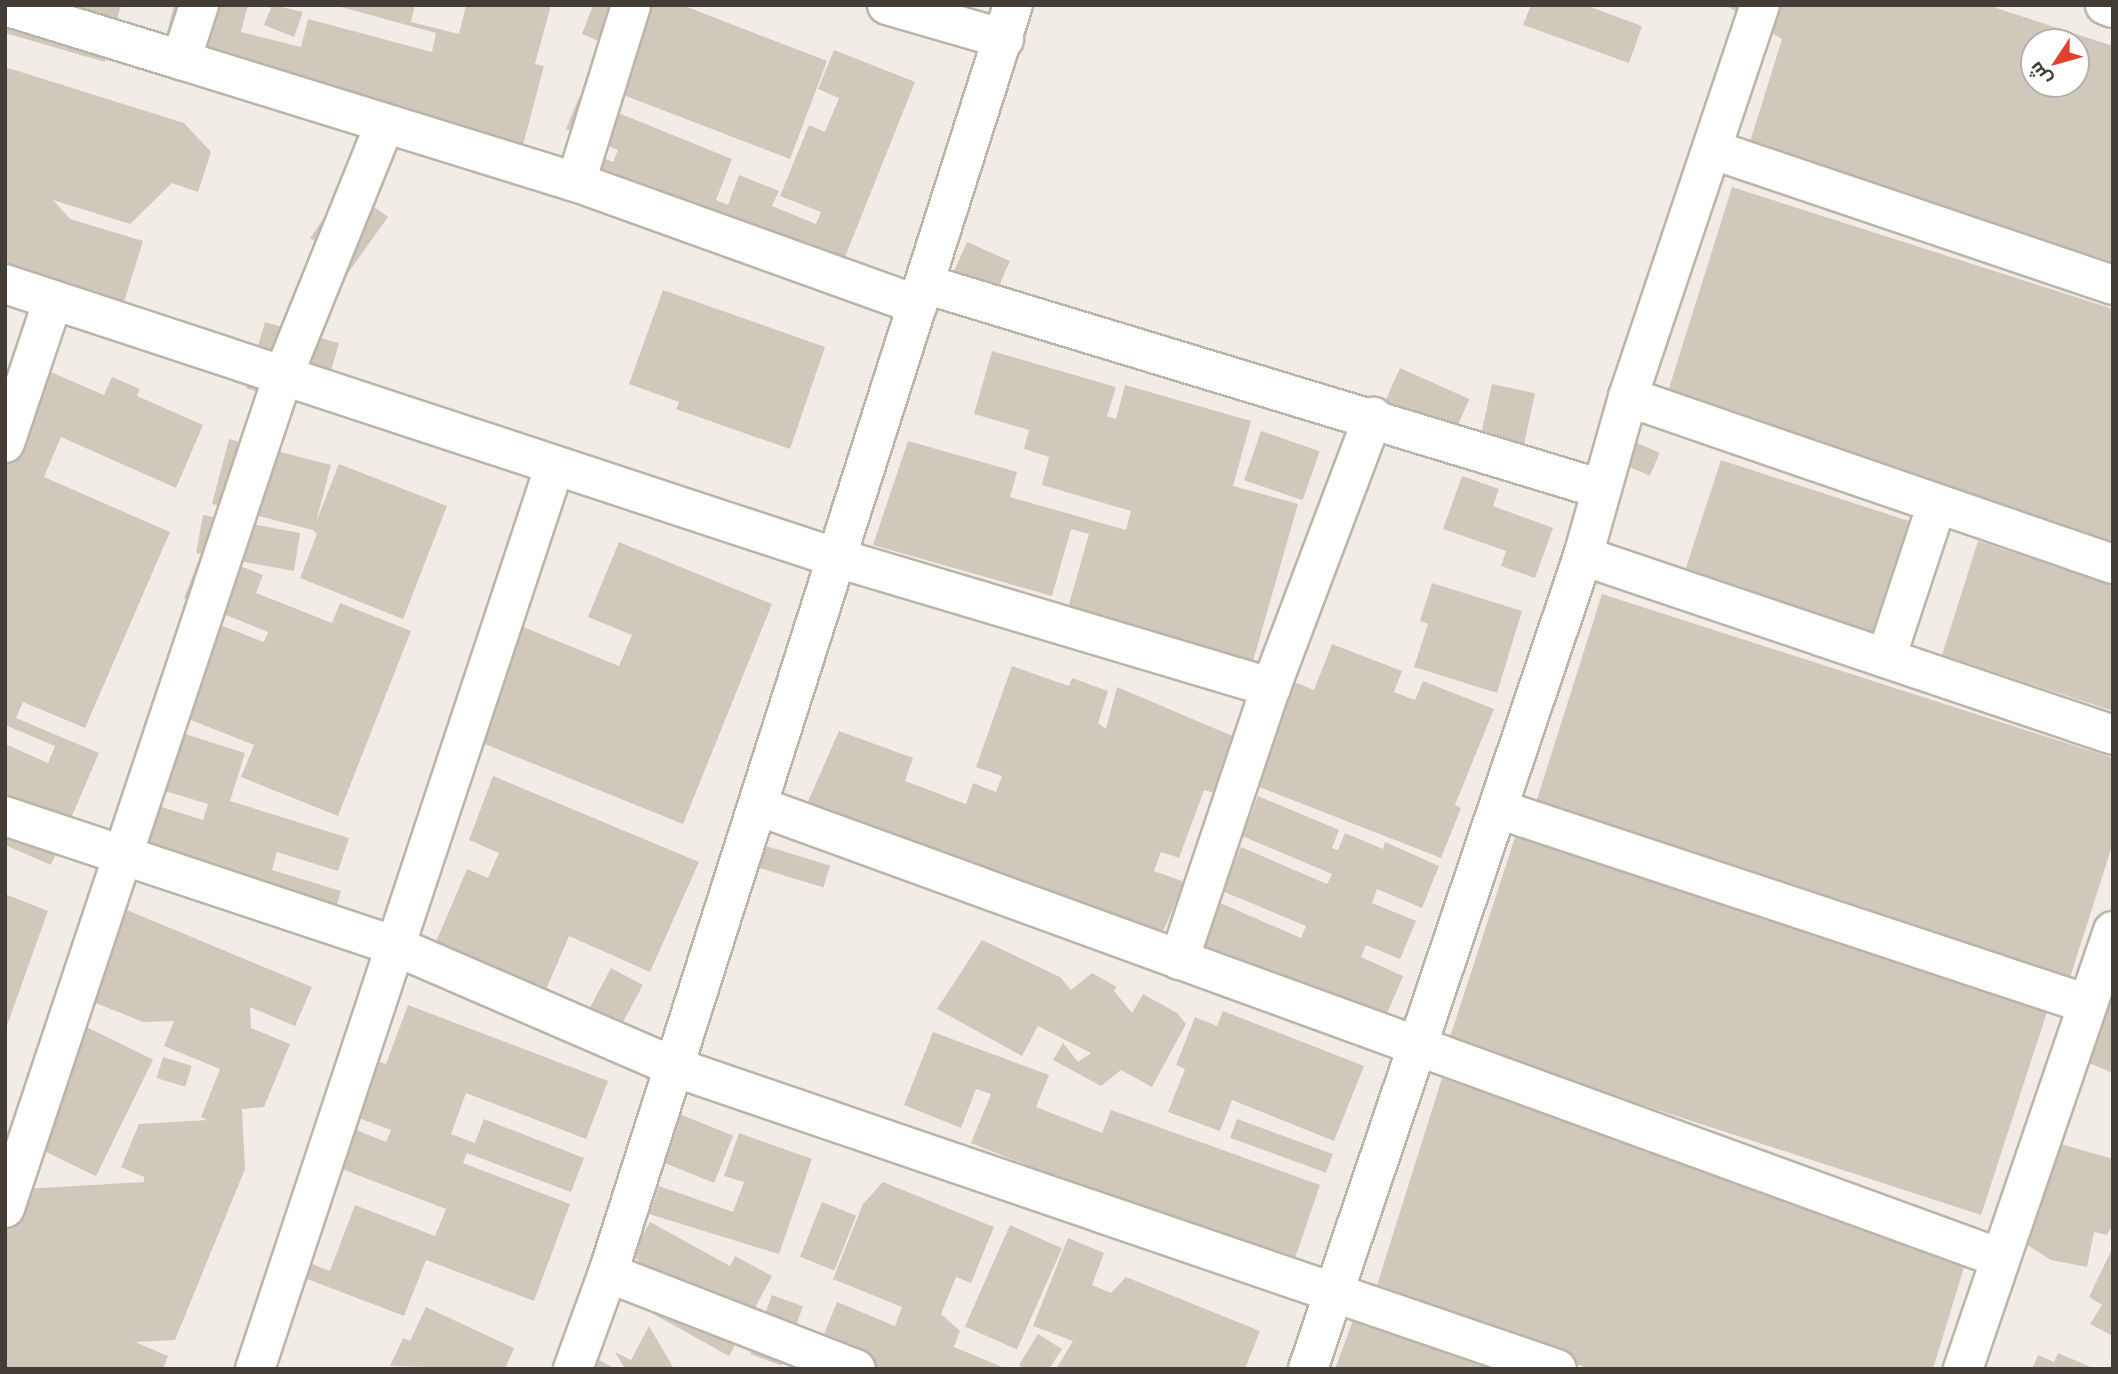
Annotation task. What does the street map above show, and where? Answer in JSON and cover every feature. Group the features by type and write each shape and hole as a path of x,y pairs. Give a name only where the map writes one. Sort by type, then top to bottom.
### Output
{"street":[{"path":"181,60 200,5"},
{"path":"576,182 631,5"},
{"path":"573,1369 608,1273 1008,22 887,5"},
{"path":"1308,1369 1583,556 1628,397 1714,150 1760,5"},
{"path":"2105,5 2113,8"},
{"path":"5,6 576,182 922,294 1373,417 1601,489"},
{"path":"5,1208 283,376 385,124"},
{"path":"1714,150 2113,285"},
{"path":"5,284 837,558 1271,687"},
{"path":"5,443 53,300"},
{"path":"1628,397 2113,564"},
{"path":"1179,960 1271,687 1373,417"},
{"path":"255,1369 555,465"},
{"path":"1886,658 1937,504"},
{"path":"1583,556 2113,735"},
{"path":"758,806 2000,1258"},
{"path":"1498,809 2087,1004"},
{"path":"5,816 395,946 674,1067 1335,1290 1558,1369"},
{"path":"1963,1369 2113,931"},
{"path":"608,1273 856,1369"}],"building":[{"path":"5,5 121,5 105,62 5,33"},
{"path":"174,5 248,5 241,32 301,47 308,19 432,52 436,33 334,5 415,5 411,22 459,34 466,5 551,5 535,64 544,66 519,160 159,64"},
{"path":"272,5 303,12 294,37 264,25"},
{"path":"593,5 682,5 827,61 790,159 592,83 606,44 582,34"},
{"path":"1531,5 1585,5 1642,26 1629,63 1523,25"},
{"path":"1725,5 1987,5 2058,28 2020,28 2020,98 2090,98 2090,39 2113,46 2113,262 1749,145 1782,39"},
{"path":"834,50 915,82 835,282 553,178 567,143 613,162 618,150 566,129 579,97 732,159 716,200 728,205 739,175 779,191 772,206 816,224 821,212 780,196 809,125 825,132 839,98 818,89"},
{"path":"5,67 184,123 211,152 198,192 172,183 130,224 53,200 70,219 143,241 115,331 5,295"},
{"path":"346,187 388,217 332,295 333,255 310,238"},
{"path":"1732,187 2113,309 2113,542 1666,398"},
{"path":"967,242 1010,261 995,295 952,276"},
{"path":"663,290 825,347 790,449 676,409 679,402 629,384"},
{"path":"265,322 339,343 320,410 246,388"},
{"path":"992,351 1116,387 1107,416 1116,419 1125,385 1251,421 1233,486 1298,504 1253,661 1068,608 1089,534 1071,529 1052,596 873,545 908,441 1017,472 1010,497 1126,530 1131,511 1042,485 1049,457 1024,449 1029,430 974,414"},
{"path":"23,360 104,395 112,377 140,389 137,396 203,425 176,488 61,437 44,477 170,532 85,728 23,702 16,718 99,753 51,865 5,845 5,744 48,763 55,746 5,725 5,401"},
{"path":"1400,368 1469,399 1452,438 1383,407"},
{"path":"1492,384 1535,393 1522,455 1479,446"},
{"path":"1261,431 1320,451 1303,500 1244,480"},
{"path":"1611,432 1660,453 1650,476 1601,455"},
{"path":"229,439 331,465 316,522 339,464 447,506 403,619 300,578 317,534 313,530 212,504"},
{"path":"1721,460 1920,525 1883,637 1685,572"},
{"path":"1462,476 1499,489 1493,506 1553,528 1535,578 1501,566 1506,551 1443,529"},
{"path":"203,515 300,533 294,571 218,557 263,575 256,593 332,623 340,603 411,631 338,816 241,777 254,745 153,705 189,613 264,642 268,632 184,598 201,554 196,553"},
{"path":"1978,541 2113,585 2113,711 1942,655"},
{"path":"619,542 772,604 683,824 477,741 503,687 492,682 516,624 619,666 632,635 588,617"},
{"path":"1432,583 1522,611 1497,693 1414,667 1428,624 1420,621"},
{"path":"1602,594 2113,758 2113,843 2068,984 1533,812"},
{"path":"1332,644 1402,671 1394,692 1415,700 1423,681 1494,709 1455,805 1461,808 1441,858 1249,783 1289,680 1314,690"},
{"path":"1012,666 1069,686 1072,678 1108,691 1098,723 1106,729 1117,687 1235,737 1214,793 1204,790 1179,858 1161,852 1154,871 1185,882 1160,938 805,808 839,731 913,758 905,781 966,804 973,783 996,792 1002,776 976,767"},
{"path":"147,722 245,753 230,801 349,838 338,871 277,852 272,870 341,891 329,932 139,873 115,820 123,795 203,820 208,804 129,780"},
{"path":"493,776 699,862 650,972 569,936 545,992 435,944 467,869 488,878 499,853 469,840"},
{"path":"1258,796 1339,830 1332,848 1338,850 1345,833 1383,849 1385,842 1439,866 1422,908 1377,889 1372,903 1416,921 1400,959 1366,945 1361,957 1403,976 1381,1028 1196,949 1216,901 1301,938 1306,926 1222,891 1241,847 1327,884 1332,874 1242,836"},
{"path":"1518,828 2051,1001 1981,1215 1448,1042"},
{"path":"766,846 830,866 823,888 759,868"},
{"path":"5,894 48,911 5,1031"},
{"path":"98,898 312,987 295,1026 250,1007 251,1028 290,1044 264,1107 242,1109 245,1169 175,1340 135,1342 168,1356 163,1369 5,1369 5,1190 144,1182 144,1177 121,1167 139,1124 207,1120 201,1117 220,1069 164,1046 174,1021 143,1022 61,989"},
{"path":"982,940 1060,977 1071,990 1092,973 1117,987 1114,991 1132,1013 1143,994 1177,1013 1186,1024 1152,1087 1121,1070 1101,1086 1053,1060 1063,1043 1078,1062 1091,1053 1038,1026 1022,1056 937,1009"},
{"path":"2113,967 2113,1073 2067,1054"},
{"path":"611,968 643,985 617,1033 586,1016"},
{"path":"408,1005 608,1081 586,1139 466,1093 451,1134 475,1143 484,1119 584,1158 571,1192 467,1153 463,1163 570,1204 534,1301 426,1260 404,1316 302,1277 307,1262 330,1271 355,1205 435,1236 446,1209 339,1168 354,1129 386,1142 391,1130 356,1117 377,1061 386,1064"},
{"path":"1223,1011 1364,1066 1334,1141 1232,1100 1220,1131 1168,1112 1185,1069 1176,1065 1195,1017 1217,1026"},
{"path":"64,1016 153,1059 96,1176 7,1133"},
{"path":"933,1032 1049,1075 1036,1107 1102,1133 1111,1110 1320,1185 1291,1270 971,1143 991,1094 976,1089 961,1128 904,1105"},
{"path":"163,1057 192,1066 185,1087 157,1078"},
{"path":"1442,1078 1965,1264 1933,1369 1591,1369 1373,1298"},
{"path":"672,1111 733,1136 714,1183 653,1158"},
{"path":"1237,1119 1333,1154 1326,1173 1230,1138"},
{"path":"739,1133 812,1159 779,1254 649,1214 659,1186 733,1212 744,1182 724,1176"},
{"path":"2057,1143 2113,1159 2113,1225 2107,1235 2094,1232 2087,1267 2051,1260 2020,1240 2036,1179 2049,1180"},
{"path":"883,1182 994,1227 971,1283 956,1277 941,1314 960,1331 954,1347 1007,1369 810,1369 837,1302 895,1326 902,1307 833,1279 863,1204"},
{"path":"822,1202 856,1216 834,1271 800,1257"},
{"path":"650,1222 730,1266 735,1256 772,1276 729,1356 619,1295 639,1260 631,1256"},
{"path":"1010,1225 1062,1248 1017,1350 965,1326"},
{"path":"1068,1238 1104,1253 1092,1285 1111,1293 1126,1277 1260,1331 1245,1369 1056,1369 1073,1341 1033,1326"},
{"path":"2112,1249 2113,1336 2090,1324 2102,1305 2089,1297"},
{"path":"772,1295 803,1306 781,1365 750,1354"},
{"path":"426,1307 514,1348 505,1369 390,1366 403,1338 410,1341"},
{"path":"1355,1315 1505,1369 1335,1369"},
{"path":"649,1326 674,1369 625,1369 615,1352 631,1360"},
{"path":"1038,1334 1062,1349 1049,1369 1024,1369 1019,1365"},
{"path":"2058,1353 2095,1369 2032,1369 2038,1355 2054,1362"},
{"path":"599,1360 616,1369 594,1369"}]}
